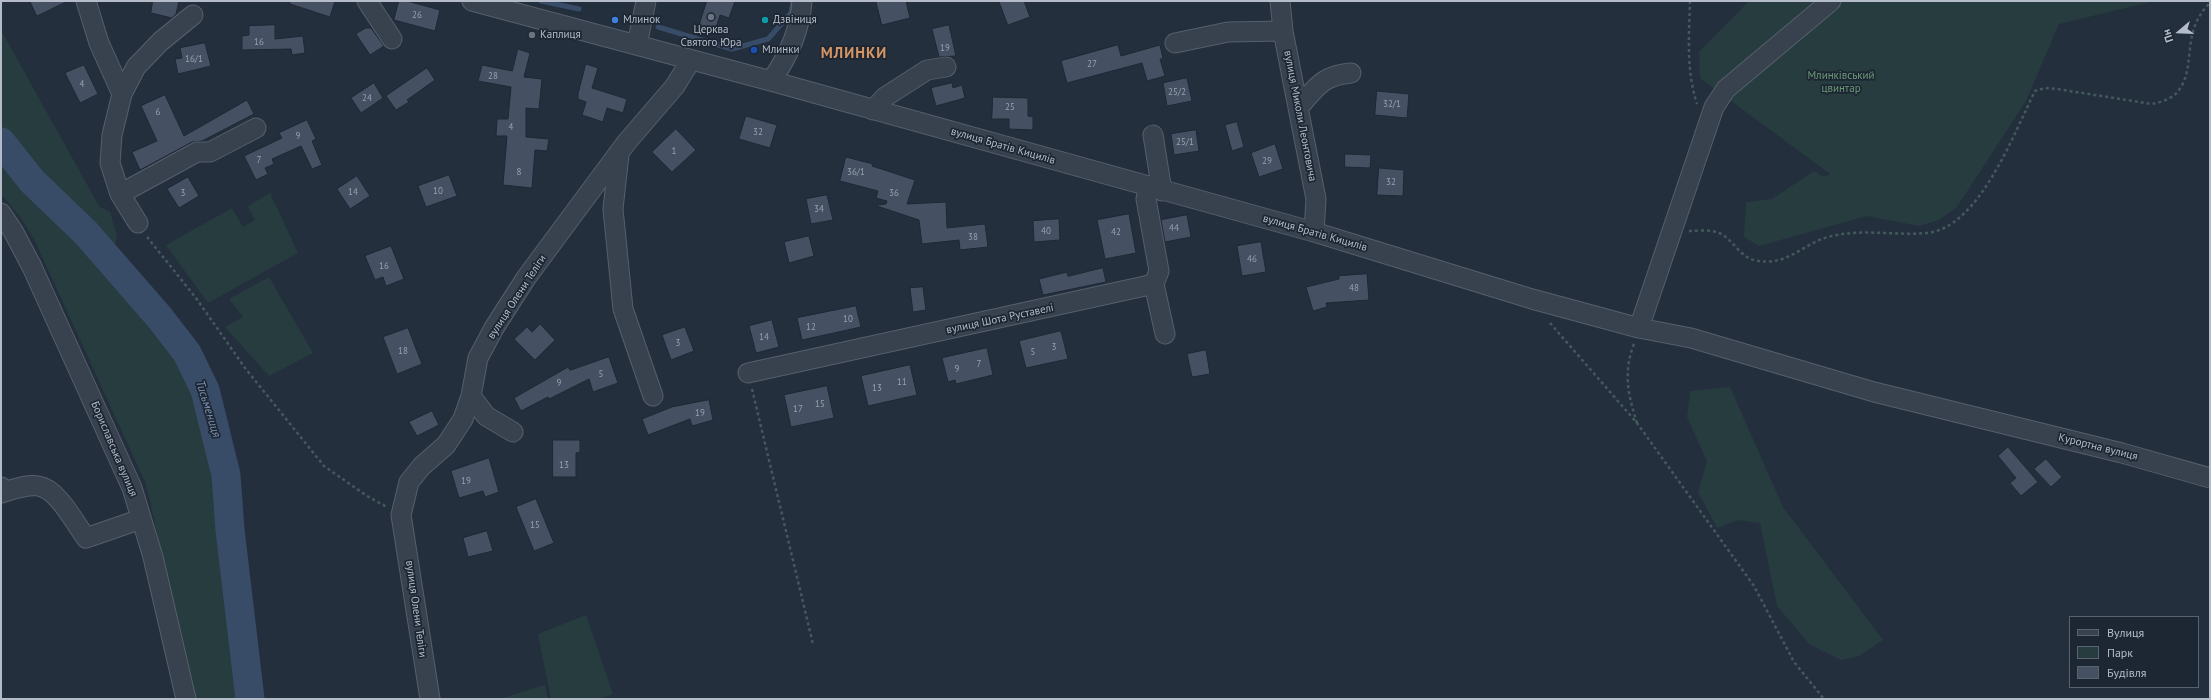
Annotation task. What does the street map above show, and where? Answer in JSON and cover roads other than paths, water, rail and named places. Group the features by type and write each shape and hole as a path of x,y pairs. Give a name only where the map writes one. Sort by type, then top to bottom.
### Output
{"street":[{"path":"86,1 99,43 122,94"},
{"path":"368,1 392,39"},
{"name":"вулиця Братів Кицилів","path":"472,1 771,81 1314,232 1532,299 1639,328"},
{"path":"637,45 646,1"},
{"path":"771,81 783,64 794,42 802,1"},
{"name":"вулиця Миколи Леонтовича","path":"1280,1 1283,31 1316,199 1314,232"},
{"path":"1639,328 1714,108 1726,89 1831,1"},
{"path":"138,224 120,194 110,163 112,135 122,94 136,67 160,42 193,14"},
{"path":"1175,43 1228,32 1283,31"},
{"name":"вулиця Олени Теліги","path":"430,699 401,515 408,482 422,466 446,446 463,419 471,396 478,358 494,328 526,278 619,154 675,86 691,60"},
{"path":"873,110 885,97 927,70 946,66"},
{"path":"1298,108 1323,81 1330,77 1351,73"},
{"path":"120,194 197,152 210,152 256,128"},
{"path":"1153,135 1155,189 1146,199 1159,271 1154,284 1165,334"},
{"path":"619,154 612,209 623,309 653,396"},
{"name":"Бориславська вулиця","path":"1,214 13,231 32,267 126,473 141,519 168,615 186,699"},
{"name":"вулиця Шота Руставелі","path":"748,373 1154,284"},
{"name":"Курортна вулиця","path":"1639,328 1691,338 1874,392 1994,421 2205,476"},
{"path":"471,396 486,416 513,432"},
{"path":"2,491 37,486 46,488 54,494 86,538 141,519"}],"waterway":[{"path":"541,1 579,9"},
{"path":"658,27 732,49 768,39 791,13 793,2"},
{"name":"Тисьмениця","path":"1,142 32,181 86,233 160,318 187,353 205,390 226,475 230,530 250,699"}],"place":[{"name":"Церква Святого Юра","path":"711,17"},
{"name":"Млинок","path":"615,20"},
{"name":"Дзвіниця","path":"765,20"},
{"name":"Каплиця","path":"532,35"},
{"name":"Млинки","path":"754,50"}],"district":[{"name":"МЛИНКИ","path":"854,54"}],"park label":[{"name":"Млинківський цвинтар","path":"1841,82"}]}
